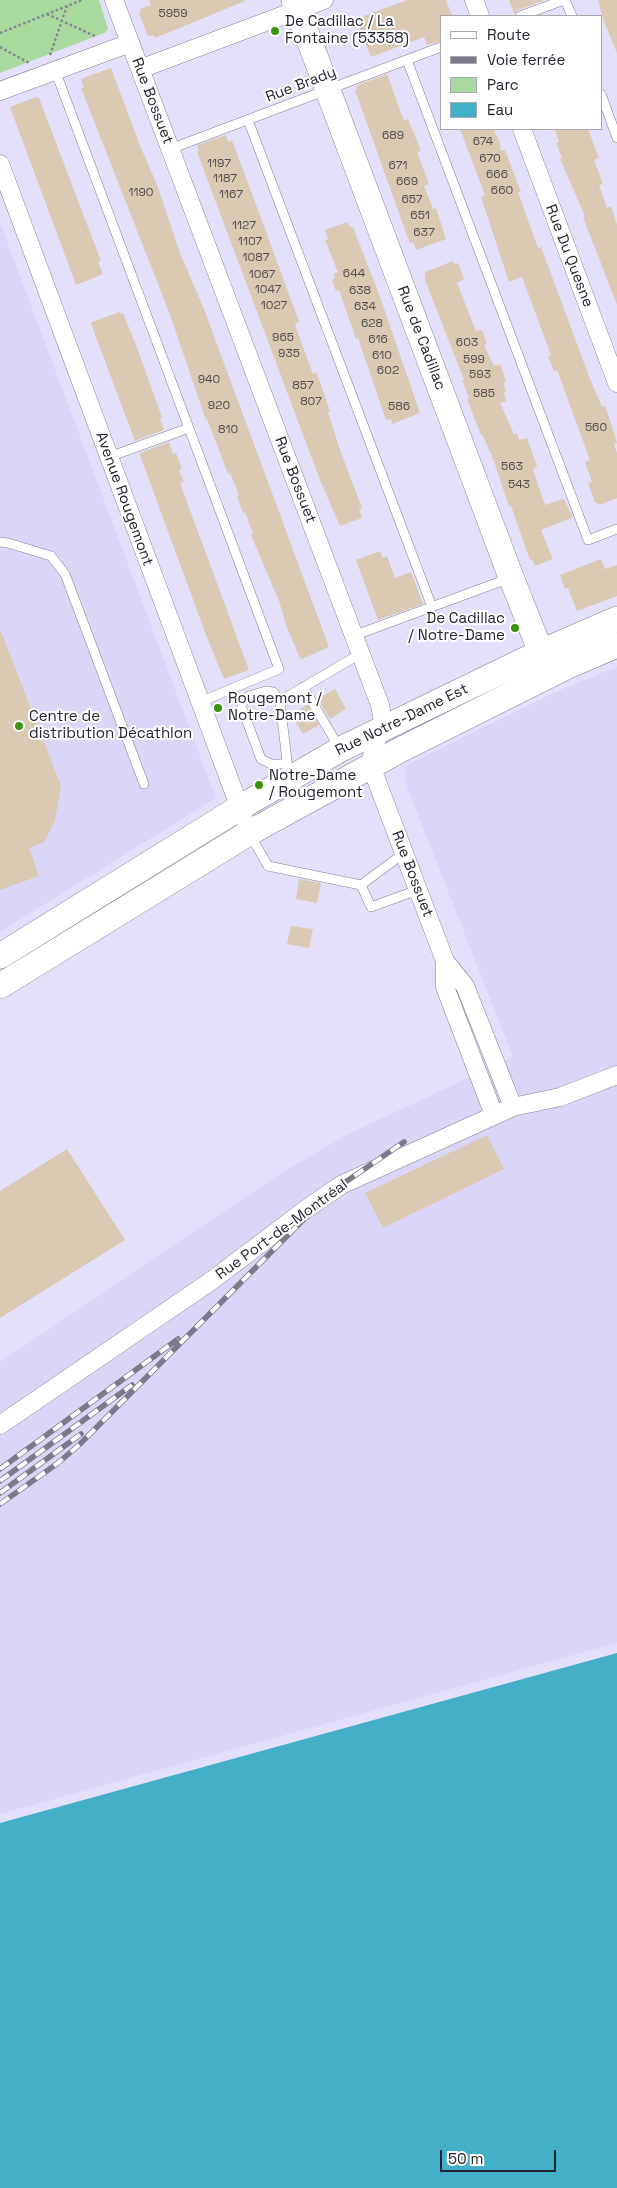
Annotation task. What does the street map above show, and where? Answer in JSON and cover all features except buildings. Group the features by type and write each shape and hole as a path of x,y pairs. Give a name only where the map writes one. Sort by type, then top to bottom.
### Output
{"main road":[{"name":"Rue de Cadillac","path":"295,5 545,663"},
{"name":"Rue Notre-Dame Est","path":"0,986 249,833 400,750 617,619"},
{"name":"Rue Notre-Dame Est","path":"29,968 8,951 239,808 288,771 341,749 382,728 545,663 617,645"}],"street":[{"name":"Rue Bossuet","path":"114,0 380,705 383,720 382,728 373,748 371,766 445,961 465,986 512,1107"},
{"path":"140,69 295,5 324,0"},
{"path":"474,0 480,15"},
{"path":"0,90 52,63 130,43"},
{"name":"Rue Du Quesne","path":"522,130 617,383"},
{"name":"Avenue Rougemont","path":"0,164 249,833"},
{"name":"Rue Bossuet","path":"445,961 445,987 494,1115"},
{"name":"Rue Port-de-Montréal","path":"0,1425 212,1281 341,1184 512,1107 560,1097 617,1075"}],"lane":[{"path":"523,15 565,0 572,15"},
{"name":"Rue Brady","path":"170,149 440,46"},
{"path":"407,60 588,540 617,529"},
{"path":"52,63 279,669 200,702"},
{"path":"602,97 617,138"},
{"path":"248,120 432,607"},
{"path":"109,457 189,428"},
{"path":"0,542 8,542 50,556 65,574 144,784"},
{"path":"353,636 511,577"},
{"path":"280,701 360,654"},
{"path":"303,687 341,749"},
{"path":"266,691 273,692 280,701 288,771 261,759 242,708 244,699 266,691"},
{"path":"249,833 268,866 361,885 404,852"},
{"path":"361,885 371,907 418,890"}],"path":[{"path":"0,33 82,0"},
{"path":"52,63 62,21 68,6"},
{"path":"47,14 97,37"},
{"path":"0,47 29,63"}],"shaded area":[{"path":"0,223 216,798 0,932"},
{"path":"617,667 617,1643 0,1814 0,1362 280,1174 346,1135 513,1057 407,787 405,766 560,690"}],"green space":[{"path":"0,0 99,0 108,29 104,33 0,73"}],"water":[{"path":"617,1653 617,2188 0,2188 0,1823"}],"railway":[{"path":"0,1504 58,1463 80,1444 311,1212 341,1185 404,1142"},
{"path":"0,1469 178,1339"},
{"path":"0,1481 132,1385"},
{"path":"0,1493 81,1434"}],"place":[{"name":"De Cadillac / La Fontaine (53358)","path":"275,31"},
{"name":"De Cadillac / Notre-Dame","path":"515,628"},
{"name":"Rougemont / Notre-Dame","path":"218,708"},
{"name":"Centre de distribution Décathlon","path":"19,726"},
{"name":"Notre-Dame / Rougemont","path":"259,785"}]}
